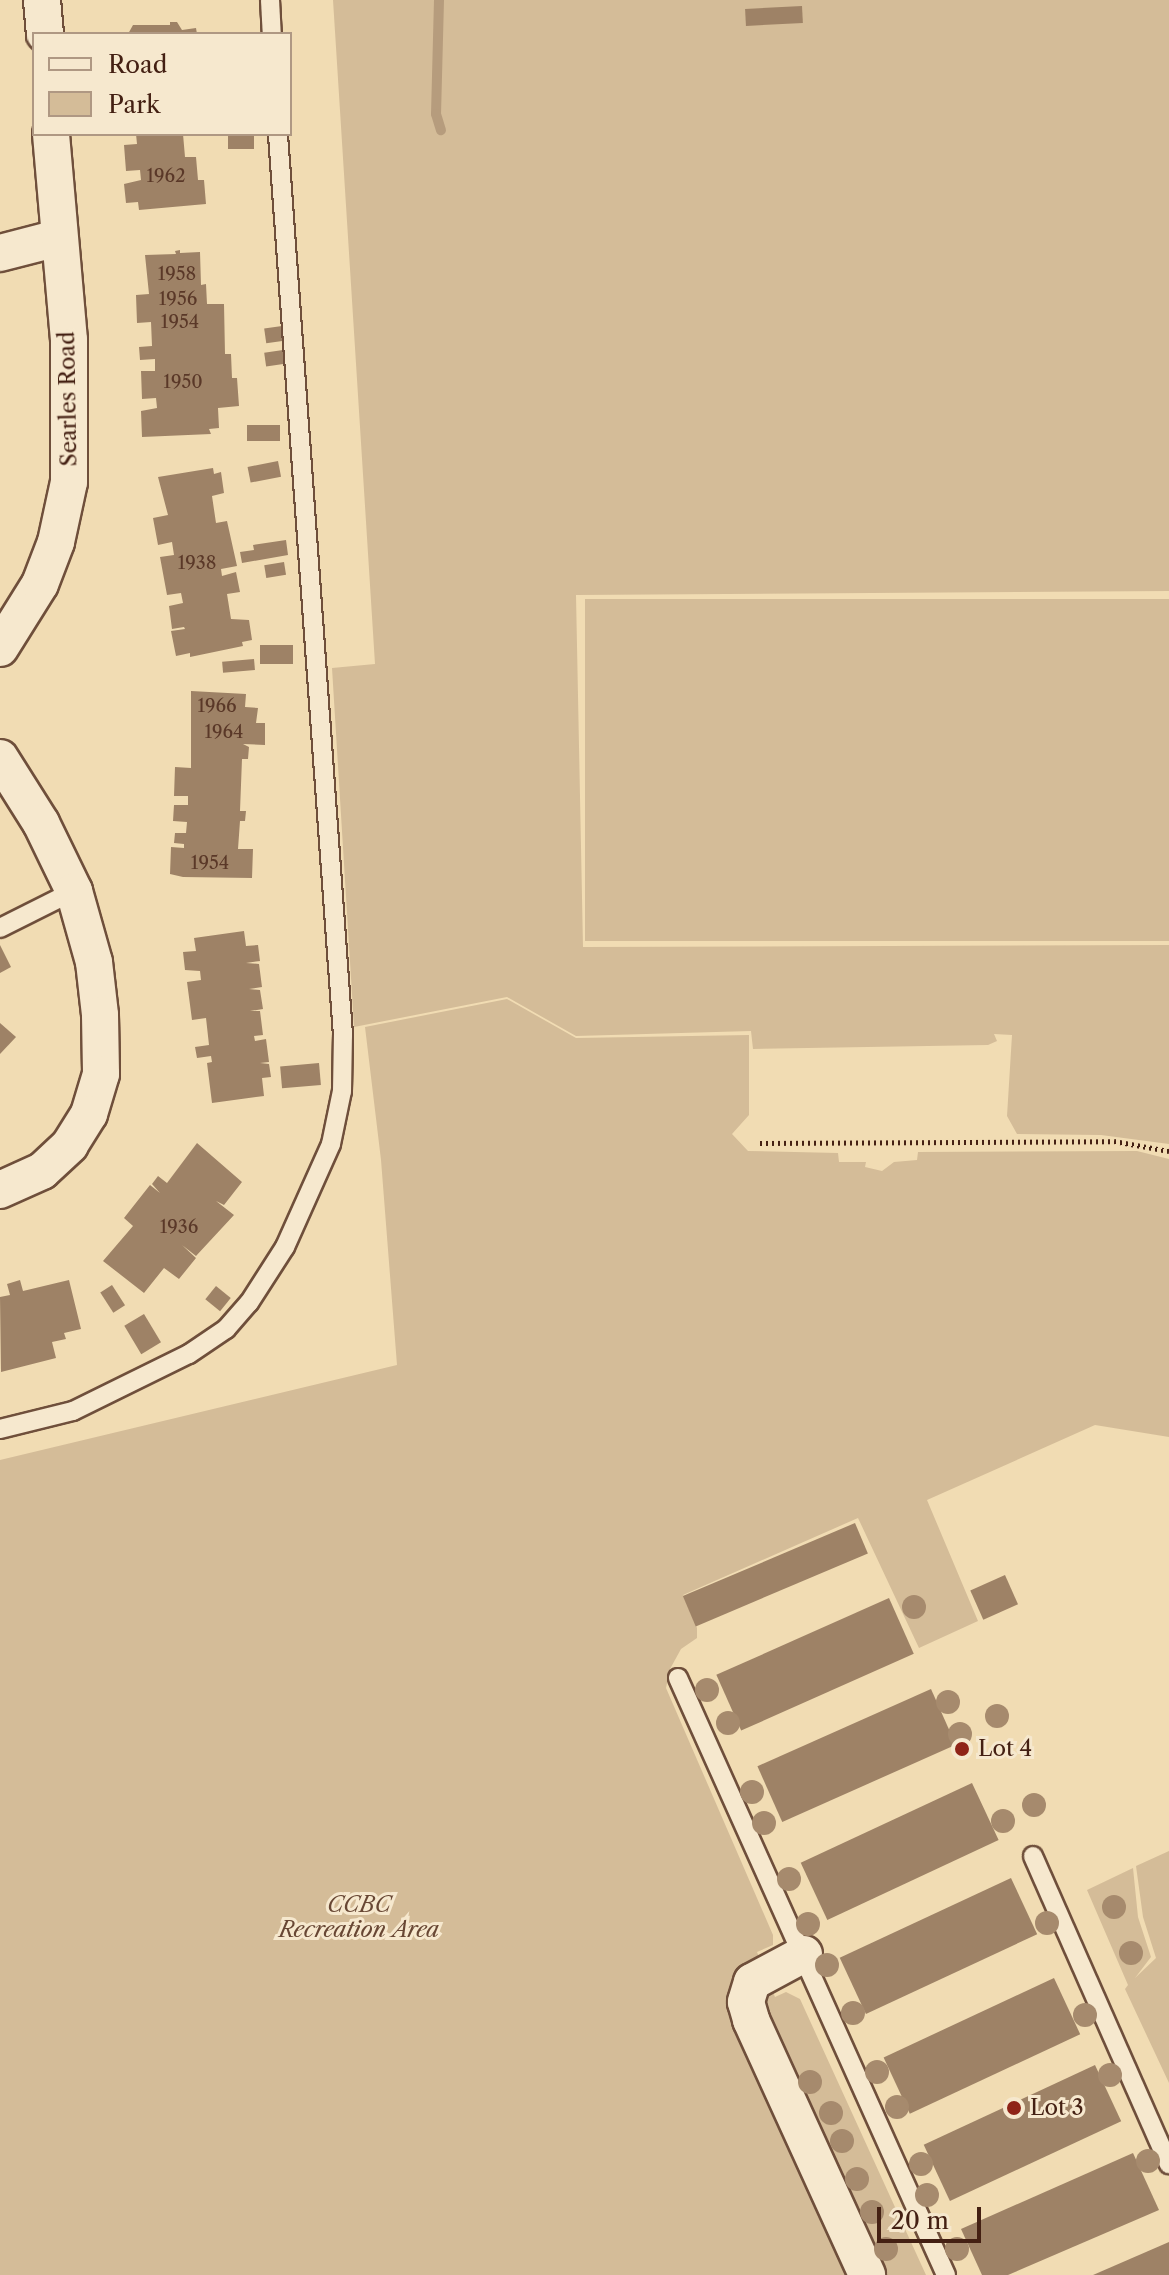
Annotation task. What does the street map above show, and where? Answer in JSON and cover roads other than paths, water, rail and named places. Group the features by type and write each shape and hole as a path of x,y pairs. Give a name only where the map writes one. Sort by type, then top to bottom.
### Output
{"street":[{"path":"42,0 45,32"},
{"name":"Searles Road","path":"0,648 40,584 56,542 69,482 69,340 51,136"},
{"path":"0,253 58,238"},
{"path":"0,758 41,823 74,891 94,962 100,1015 101,1074 89,1114 70,1145 42,1171 0,1190"},
{"path":"804,1954 752,1982 746,2002 751,2020 867,2275"}],"lane":[{"path":"270,0 272,32"},
{"path":"0,1429 73,1411 189,1354 226,1329 249,1303 285,1247 331,1144 342,1091 343,1035 278,136"},
{"path":"0,928 74,891"},
{"path":"678,1678 946,2275"},
{"path":"1033,1856 1169,2164"}],"waterway":[{"path":"439,0 436,114 441,130"}],"place":[{"name":"Lot 4","path":"962,1749"},
{"name":"Lot 3","path":"1014,2108"}],"park label":[{"name":"CCBC Recreation Area","path":"359,1916"}]}
